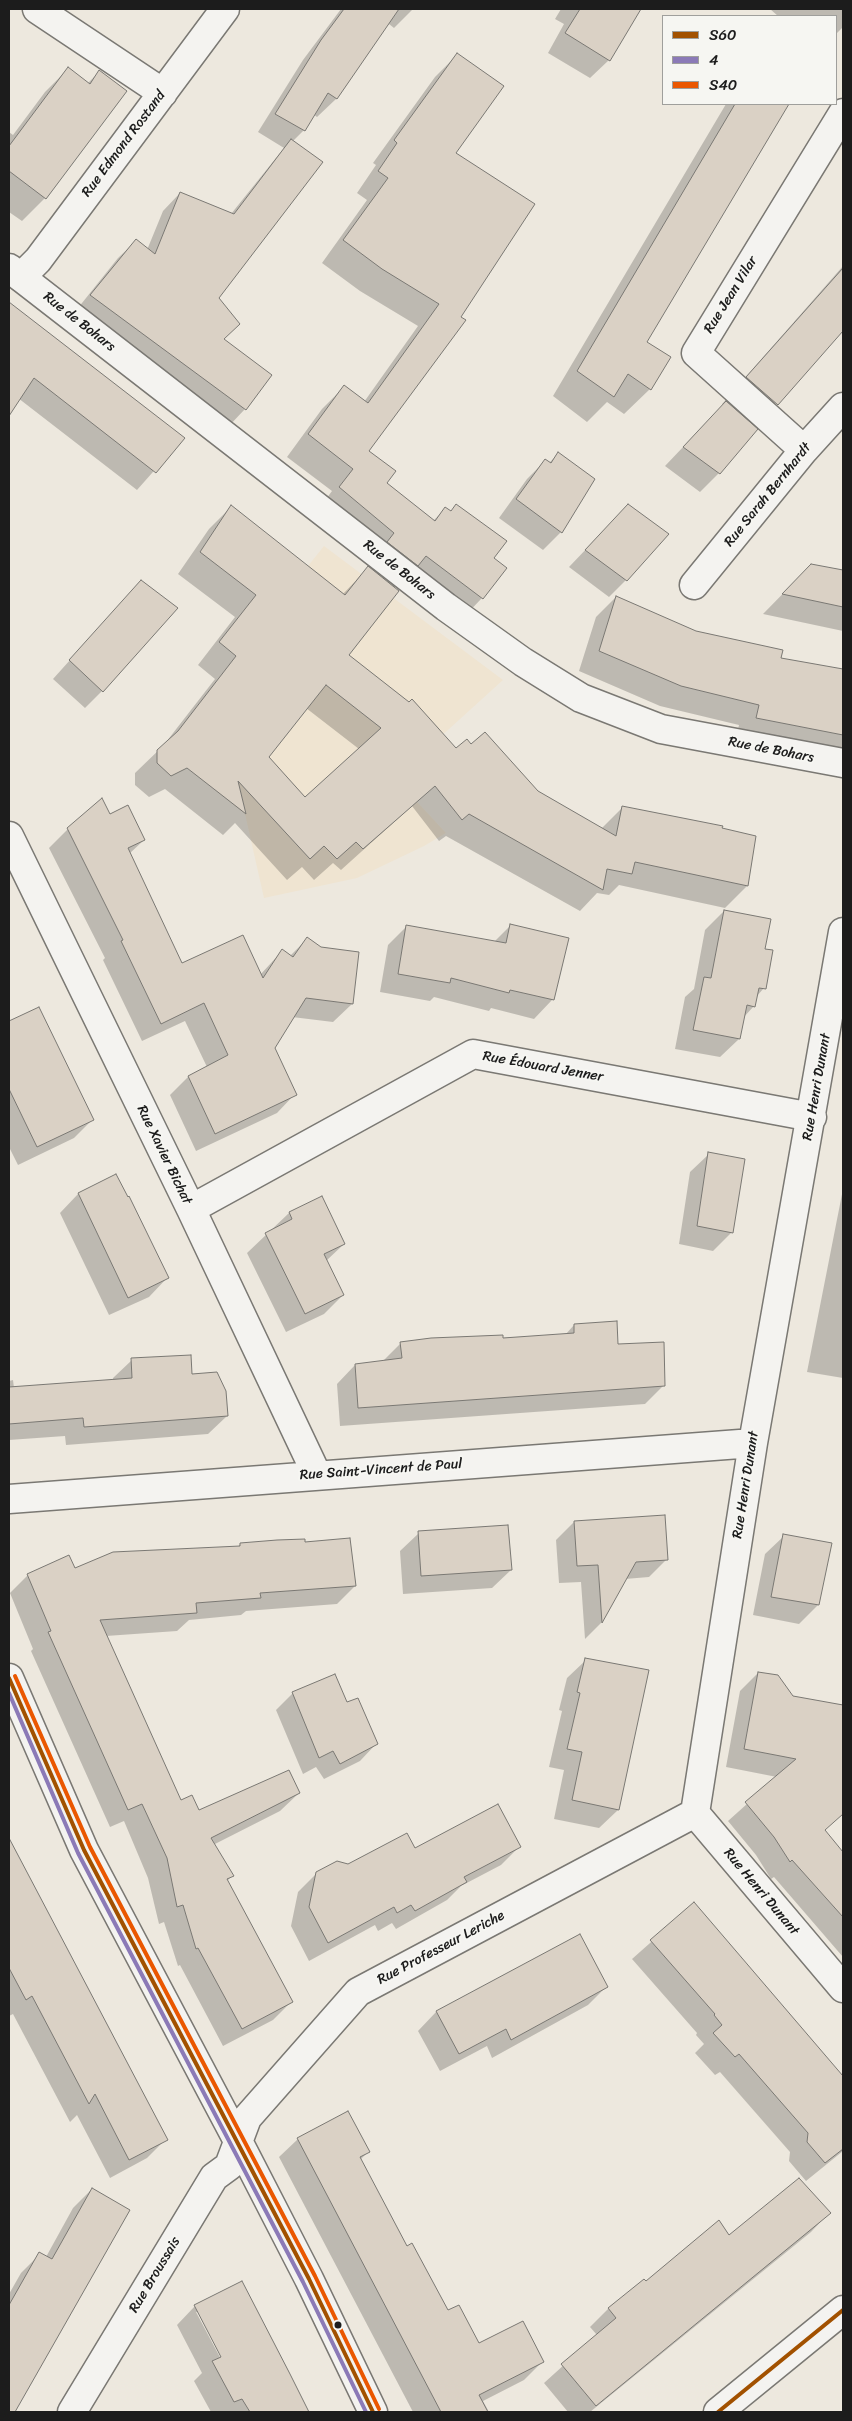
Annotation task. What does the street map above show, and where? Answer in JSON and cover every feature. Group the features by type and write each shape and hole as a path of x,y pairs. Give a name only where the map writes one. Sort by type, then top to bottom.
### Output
{"street":[{"path":"37,9 163,93"},
{"name":"Rue Edmond Rostand","path":"15,272 38,260 225,9"},
{"name":"Rue Jean Vilar","path":"804,450 696,353 843,113"},
{"name":"Rue de Bohars","path":"15,272 446,607 523,662 581,698 661,729 843,763"},
{"name":"Rue Sarah Bernhardt","path":"694,585 804,450 843,407"},
{"name":"Rue Xavier Bichat","path":"9,836 191,1209 317,1474"},
{"name":"Rue Henri Dunant","path":"843,932 812,1116 752,1443 695,1813 843,1988"},
{"name":"Rue Édouard Jenner","path":"191,1209 473,1054 812,1116"},
{"name":"Rue Saint-Vincent de Paul","path":"9,1499 317,1474 752,1443"},
{"path":"9,1678 84,1850 309,2279 373,2412"},
{"name":"Rue Professeur Leriche","path":"238,2141 247,2118 358,1992 695,1813"},
{"name":"Rue Broussais","path":"72,2412 214,2177 230,2166 238,2141"},
{"path":"718,2412 843,2310"}],"shaded area":[{"path":"324,546 503,680 395,778 446,833 424,846 357,878 264,898 245,814 188,768 308,566"}],"building":[{"path":"344,9 399,9 337,99 328,93 305,131 275,114 321,40"},
{"path":"580,9 641,9 610,61 565,33"},
{"path":"457,53 504,86 456,153 535,204 461,317 466,320 369,451 396,471 387,483 435,521 445,507 451,511 456,504 507,541 494,558 507,568 483,599 426,556 418,566 387,542 394,533 339,487 353,469 308,434 344,385 368,403 439,304 382,269 343,240 388,178 378,171 397,143 394,140"},
{"path":"68,67 90,84 99,70 127,91 46,199 9,171 9,146"},
{"path":"734,105 788,105 647,342 671,357 651,390 628,374 614,397 577,371"},
{"path":"291,139 323,162 219,298 240,324 224,339 272,375 246,410 90,295 136,239 155,254 180,192 234,214"},
{"path":"843,268 843,331 778,405 746,377"},
{"path":"9,302 185,438 156,473 34,378 9,416"},
{"path":"726,401 758,429 720,474 683,447"},
{"path":"558,452 595,479 562,533 516,499 545,459 551,463"},
{"path":"628,504 669,534 627,581 585,550"},
{"path":"231,505 345,595 368,566 399,591 349,655 409,702 412,699 456,748 467,739 471,744 485,732 538,791 616,836 622,806 723,826 722,828 756,836 748,886 635,862 632,874 607,869 603,890 469,814 462,820 435,786 363,849 356,842 337,859 324,846 310,859 238,781 246,814 187,768 171,776 157,763 157,750 178,731 236,656 219,642 256,595 200,552","holes":["326,685 381,728 305,797 269,757"]},
{"path":"811,564 843,570 843,607 782,594"},
{"path":"141,580 178,608 103,692 69,660"},
{"path":"616,596 696,631 783,650 781,658 843,669 843,735 756,718 759,705 681,686 599,651"},
{"path":"102,798 110,814 128,805 145,840 128,848 182,963 243,935 263,978 282,949 293,957 307,937 321,947 359,952 353,1004 306,998 275,1048 297,1095 215,1134 188,1076 228,1055 204,1003 161,1024 121,941 123,940 67,828"},
{"path":"724,910 771,919 765,949 773,950 766,989 759,988 755,1007 747,1005 740,1039 693,1030 704,977 711,978"},
{"path":"510,924 569,938 554,1000 510,990 509,993 451,978 450,983 398,974 406,925 506,943"},
{"path":"39,1007 94,1120 37,1147 9,1089 9,1021"},
{"path":"708,1152 745,1159 733,1233 697,1226"},
{"path":"116,1174 129,1196 169,1278 128,1298 78,1193"},
{"path":"322,1196 345,1244 324,1254 344,1295 305,1314 265,1233 292,1219 289,1212"},
{"path":"617,1321 618,1344 664,1342 665,1386 358,1408 355,1364 402,1358 400,1342 431,1338 503,1335 503,1338 574,1333 574,1324"},
{"path":"191,1355 192,1374 217,1372 226,1391 228,1416 84,1427 83,1418 9,1424 9,1387 132,1378 131,1358"},
{"path":"665,1515 668,1560 636,1562 602,1623 598,1565 577,1566 574,1521"},
{"path":"508,1525 512,1570 421,1576 418,1531"},
{"path":"783,1534 832,1543 819,1605 771,1597"},
{"path":"350,1538 356,1586 260,1593 261,1598 196,1603 197,1613 100,1620 181,1800 192,1795 199,1810 289,1770 300,1793 211,1838 234,1876 227,1879 293,2002 242,2029 198,1948 196,1949 183,1905 177,1907 167,1858 142,1804 128,1810 48,1632 51,1631 27,1574 69,1555 75,1568 113,1552 240,1546 240,1543 277,1540 305,1539 305,1542"},
{"path":"585,1658 649,1670 619,1810 572,1800 582,1752 567,1749 580,1693 577,1692"},
{"path":"758,1672 778,1675 793,1696 843,1705 843,1814 825,1830 843,1852 843,1917 792,1860 790,1862 774,1837 745,1802 796,1759 744,1749"},
{"path":"335,1674 347,1702 358,1698 378,1744 340,1764 333,1751 319,1758 292,1692"},
{"path":"498,1804 521,1847 464,1877 467,1882 415,1911 411,1905 397,1913 394,1907 328,1943 309,1907 316,1872 337,1861 348,1864 407,1833 415,1848"},
{"path":"9,1838 168,2140 129,2160 95,2094 89,2104 32,1996 26,2000 9,1968"},
{"path":"694,1902 843,2076 843,2149 825,2163 807,2142 808,2133 739,2054 735,2057 713,2033 722,2025 715,2014 650,1940"},
{"path":"580,1934 608,1987 511,2040 506,2029 459,2054 436,2011"},
{"path":"348,2111 370,2152 360,2157 407,2246 412,2243 448,2310 459,2305 479,2343 523,2321 544,2362 479,2395 488,2412 441,2412 297,2138"},
{"path":"799,2178 831,2213 596,2406 561,2364 616,2318 608,2308 644,2279 646,2281 719,2220 729,2235"},
{"path":"92,2188 130,2210 15,2412 9,2412 9,2305 39,2252 52,2259"},
{"path":"242,2281 309,2412 250,2412 242,2399 234,2402 212,2361 221,2357 194,2305"}],"transit line":[{"name":"S40","path":"15,1676 90,1847 315,2276 379,2409"},
{"name":"S60","path":"9,1678 84,1850 309,2279 373,2412"},
{"name":"4","path":"9,1693 78,1853 303,2282 366,2412"},
{"name":"S60","path":"718,2412 843,2310"}]}
